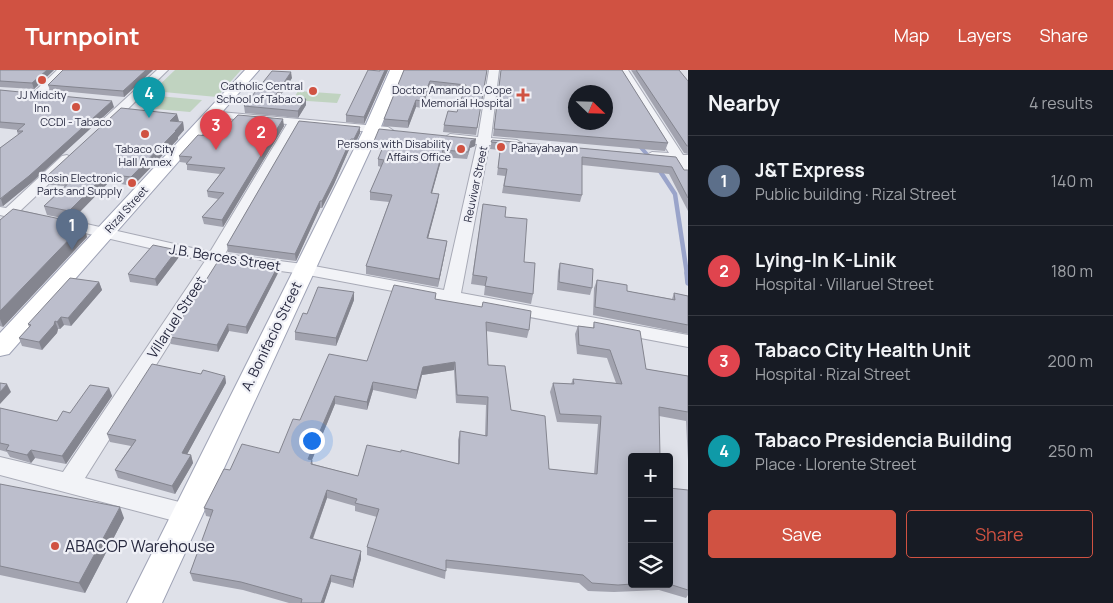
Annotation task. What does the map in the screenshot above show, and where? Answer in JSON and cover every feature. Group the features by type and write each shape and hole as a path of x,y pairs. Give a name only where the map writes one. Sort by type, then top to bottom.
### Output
{"main road":[{"name":"Rizal Street","path":"0,348 252,70"},
{"name":"A. Bonifacio Street","path":"144,603 372,129 398,70"}],"street":[{"path":"55,97 33,94 63,70"},
{"path":"96,133 163,70"},
{"name":"Reuvivar Street","path":"451,297 484,141 494,70"},
{"path":"623,70 684,159 688,173"},
{"path":"109,102 127,104"},
{"path":"212,113 400,132"},
{"name":"Villaruel Street","path":"69,483 214,258 294,122"},
{"path":"437,136 532,145"},
{"path":"5,212 74,153"},
{"path":"638,154 684,159"},
{"name":"J.B. Berces Street","path":"5,212 214,258 303,269 688,341"},
{"path":"0,466 186,513"}],"green space":[{"path":"175,70 241,70 217,97 153,91"},
{"path":"298,91 341,94 337,103 293,100"},
{"path":"158,96 202,100 190,112 145,108"}],"building":[{"path":"0,70 47,70 32,83 0,81"},
{"path":"63,70 146,70 123,91 48,85"},
{"path":"368,70 385,70 364,117 346,115"},
{"path":"404,70 487,70 477,128 444,125 448,111 457,112 466,85 430,81 422,101 416,100 408,121 384,119"},
{"path":"501,70 622,70 668,143 494,129"},
{"path":"636,70 679,70 688,81 688,146 687,146"},
{"path":"272,71 291,72 275,96 306,99 298,111 244,106"},
{"path":"0,90 112,101 29,176 0,199 0,148 23,131 17,131 25,124 0,122"},
{"path":"121,108 177,114 170,121 183,122 131,177 106,174 69,211 44,206 73,179 47,176"},
{"path":"238,115 283,119 222,220 202,217 224,193 207,191 225,168 186,164 192,157 179,156 198,135 217,137"},
{"path":"299,121 360,127 354,139 351,139 295,254 227,245"},
{"path":"379,129 476,139 471,141 468,152 443,150 431,193 439,194 427,238 447,241 439,279 366,266 392,195 370,192 384,160 378,159 385,142 374,141"},
{"path":"492,140 676,157 684,170 688,170 688,198 672,167 582,157 582,195 504,186 507,169 498,168 501,143 491,142"},
{"path":"483,204 506,207 505,217 527,219 524,262 535,263 533,294 485,286 487,277 473,275"},
{"path":"13,209 84,224 0,311 0,220"},
{"path":"153,245 177,250 155,279 128,274"},
{"path":"220,258 278,266 246,327 228,324 217,345 170,337"},
{"path":"560,263 593,269 592,288 559,282"},
{"path":"70,278 99,282 68,318 61,317 57,322 55,321 54,325 39,342 19,338 31,325 28,324"},
{"path":"597,280 627,285 627,291 675,300 674,293 688,296 688,325 595,307"},
{"path":"394,285 436,293 435,299 482,307 483,302 531,311 529,330 486,322 488,365 505,366 511,410 545,416 549,469 597,474 601,416 560,414 553,383 574,384 573,379 622,384 610,350 579,345 578,326 594,328 594,322 640,331 646,369 688,376 688,412 659,407 660,453 628,453 628,584 592,583 583,575 446,560 446,571 367,547 379,509 355,503 357,499 327,490 310,538 361,551 353,580 331,575 321,603 301,603 302,599 241,582 190,573 213,510 204,508 224,469 230,470 242,444 279,453 293,419 300,420 329,354 367,361","holes":["455,362 457,395 488,397 487,436 460,431 459,464 401,450 401,452 367,445 358,476 311,464 312,460 308,459 335,396 367,402 373,382 417,390 423,367"]},
{"path":"318,287 354,292 336,338 295,332 303,313 307,314"},
{"path":"152,364 201,374 203,370 225,376 182,453 191,455 172,486 115,470 136,440 107,434"},
{"path":"0,383 7,384 0,392"},
{"path":"90,385 109,388 62,456 31,450 27,455 6,450 9,445 0,443 0,408 57,421 63,411 70,413"},
{"name":"ABACOP Warehouse","path":"0,484 120,507 79,583 0,566"},
{"path":"673,488 688,490 688,590 673,585"}],"waterway":[{"path":"637,143 651,159"},
{"path":"658,168 675,194 687,274"},
{"path":"687,273 688,283"}],"place":[{"name":"JJ Midcity Inn","path":"42,80"},
{"name":"Catholic Central School of Tabaco","path":"313,91"},
{"name":"Doctor Amando D. Cope Memorial Hospital","path":"523,95"},
{"name":"CCDI - Tabaco","path":"76,107"},
{"name":"Tabaco Presidencia Building","path":"149,118"},
{"name":"Tabaco City Hall Annex","path":"145,134"},
{"name":"Pahayahayan","path":"501,147"},
{"name":"Persons with Disability Affairs Office","path":"461,149"},
{"name":"Tabaco City Health Unit","path":"216,150"},
{"name":"Lying-In K-Linik","path":"261,157"},
{"name":"Rosin Electronic Parts and Supply","path":"132,183"},
{"name":"J&T Express","path":"72,250"},
{"name":"ABACOP Warehouse","path":"55,546"}]}
